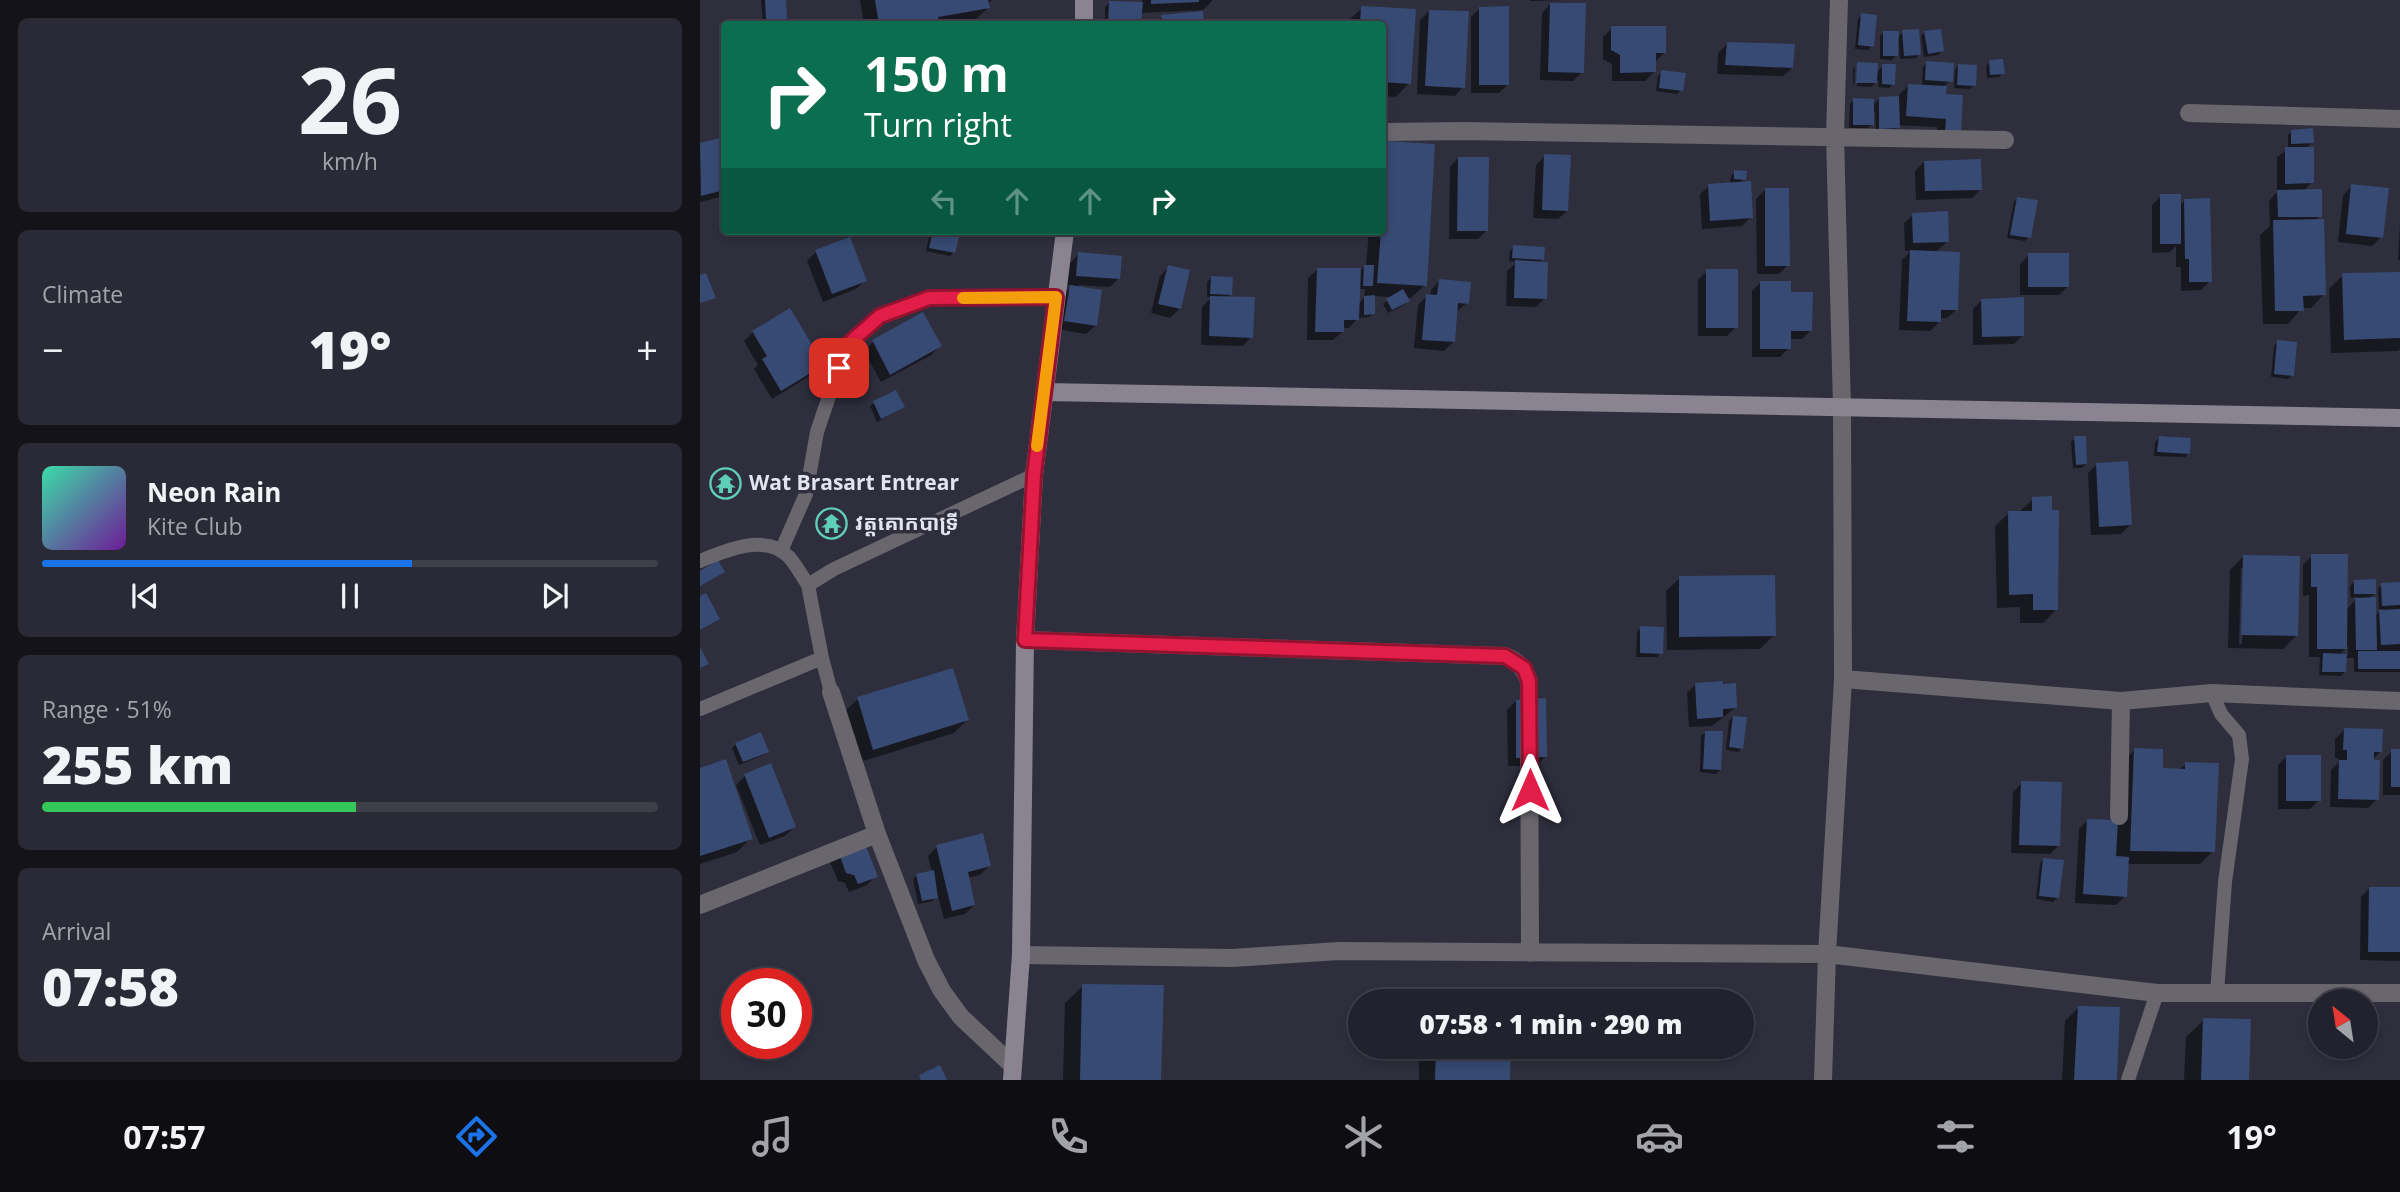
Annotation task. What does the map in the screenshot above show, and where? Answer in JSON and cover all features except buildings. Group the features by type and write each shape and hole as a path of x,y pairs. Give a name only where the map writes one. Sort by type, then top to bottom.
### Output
{"street":[{"path":"1084,0 1084,21"},
{"path":"1823,1080 1827,954 1843,678 1842,408 1835,136 1839,0"},
{"path":"2189,113 2400,119"},
{"path":"1386,132 1835,136 2006,141"},
{"path":"1012,1072 1021,955 1025,640 1034,475 1064,235"},
{"path":"1045,392 2400,418"},
{"path":"1025,640 1505,656 1515,660 1524,668 1529,681 1530,953"},
{"path":"1843,678 2120,701 2212,694 2400,701"},
{"path":"831,692 902,902 942,991 961,1017 1012,1072"},
{"path":"2119,816 2120,701"},
{"path":"700,905 877,834"},
{"path":"1021,955 1232,957 1339,951 1827,954 2157,993 2400,993"}],"lane":[{"path":"781,551 806,494 817,432 846,346 880,316 929,298 1056,297"},
{"path":"808,585 834,569 1034,475"},
{"path":"700,561 758,544 771,545 790,558 808,585 831,692"},
{"path":"700,709 822,658"},
{"path":"2212,694 2221,714 2239,735 2242,759 2225,882 2217,993"},
{"path":"2128,1080 2157,993"}],"slow traffic":[{"path":"963,298 1056,297 1037,446"}],"place":[{"name":"Wat Brasart Entrear","path":"726,483"},
{"name":"វត្តគោកបាទ្រី","path":"832,523"}],"route":[{"path":"839,368 846,346 880,316 929,298 1056,297 1034,475 1025,640 1505,656 1524,668 1529,681 1530,790"}]}
